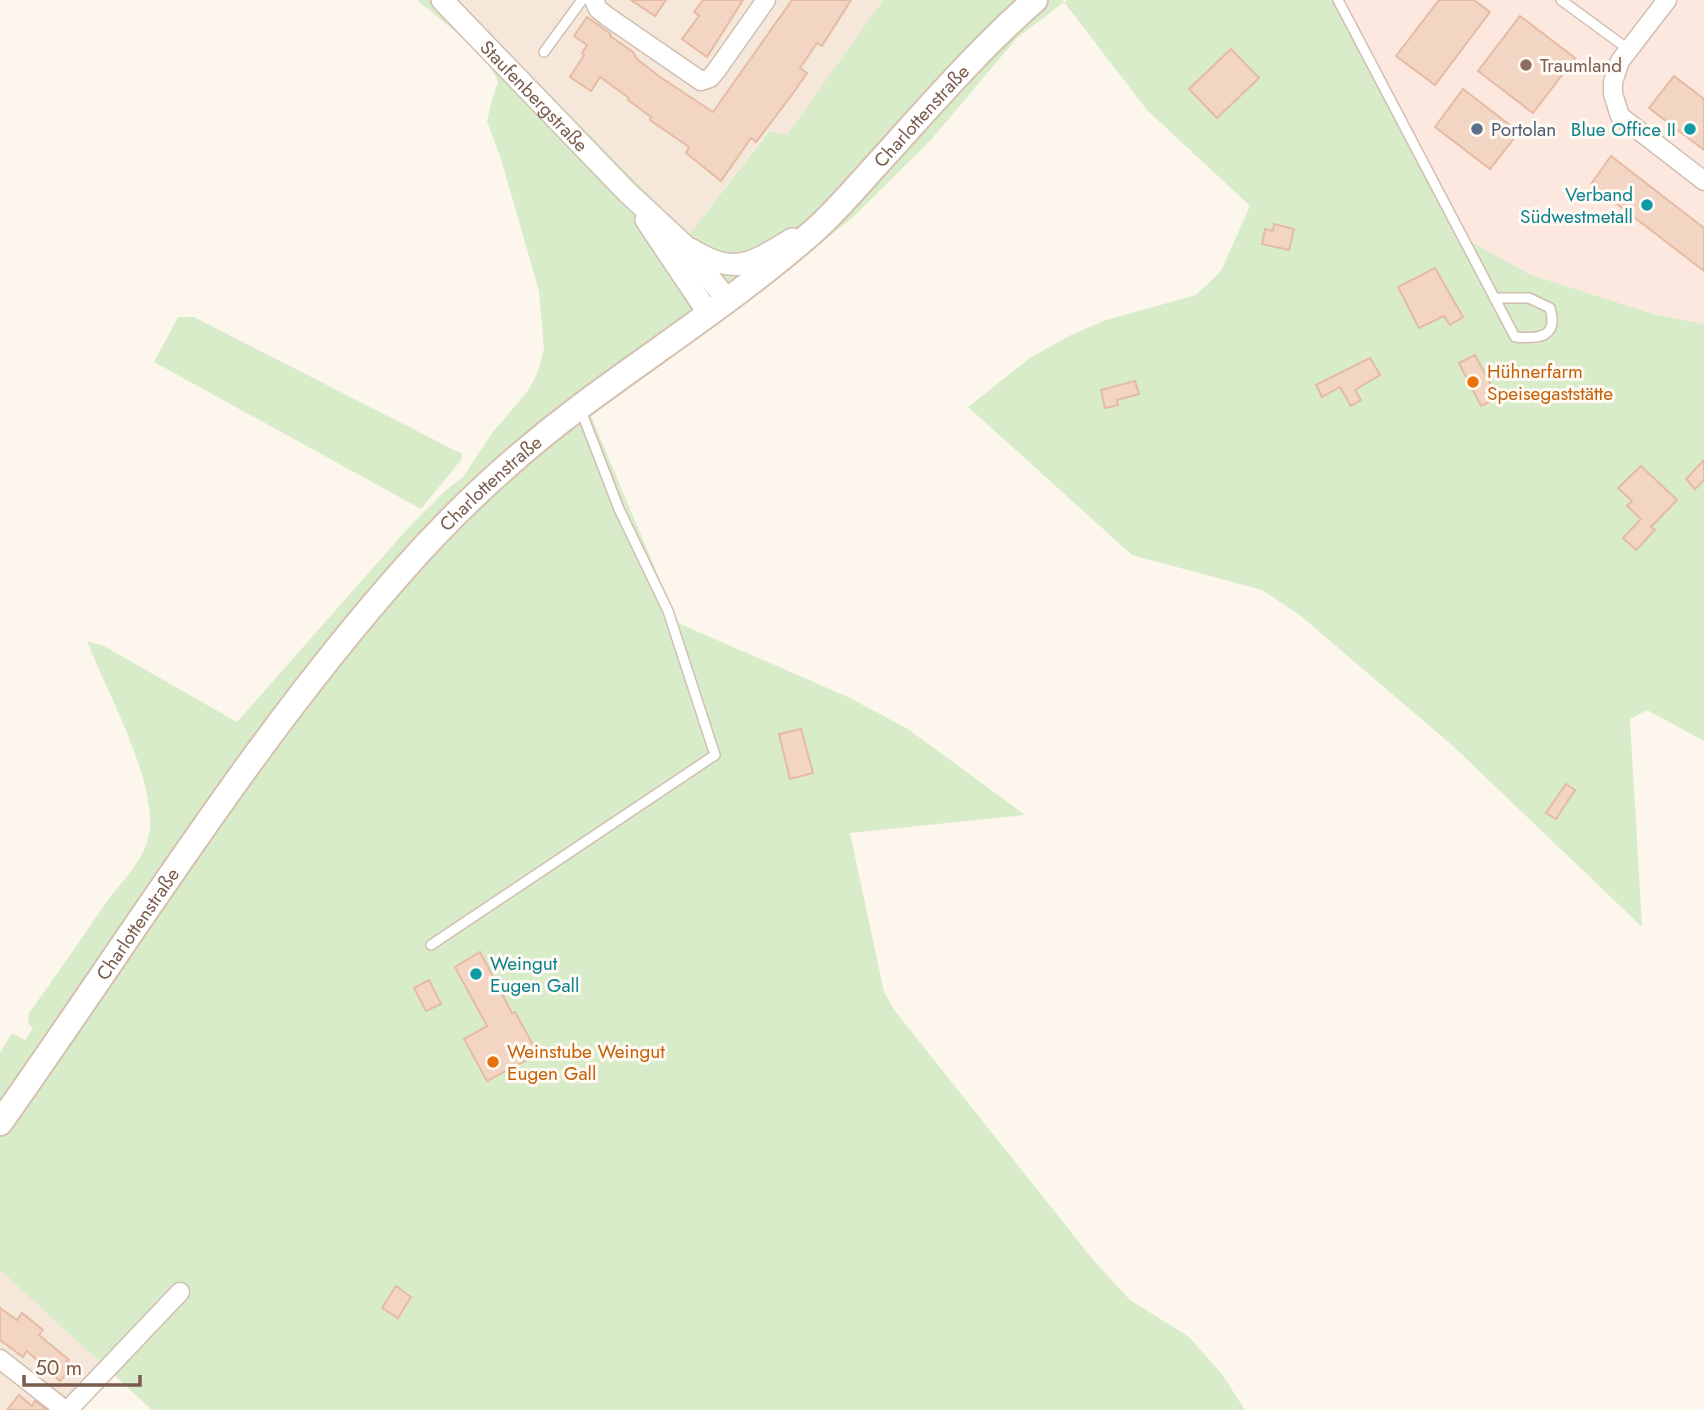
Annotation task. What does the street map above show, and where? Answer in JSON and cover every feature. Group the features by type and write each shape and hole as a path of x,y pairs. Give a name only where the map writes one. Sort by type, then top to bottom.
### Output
{"main road":[{"name":"Charlottenstraße","path":"0,1124 282,718 342,640 407,565 467,503 580,407 718,307 817,228 1007,24 1035,0"}],"street":[{"name":"Staufenbergstraße","path":"442,0 627,192 683,244 708,260 736,266 763,257 792,239 817,228"},
{"path":"594,0 598,9 608,17 701,81 710,78 716,71 766,0"},
{"path":"1667,0 1615,71 1615,106 1620,116 1704,181"},
{"name":"Staufenbergstraße","path":"627,192 718,307"},
{"name":"Staufenbergstraße","path":"683,244 718,307"},
{"path":"0,1359 67,1410 180,1292"}],"lane":[{"path":"544,52 582,0"},
{"path":"1338,0 1494,298 1515,337 1537,339 1549,331 1553,320 1550,308 1529,298 1494,298"},
{"path":"1561,0 1628,50"},
{"path":"431,945 715,755 668,611 619,509 580,407"}],"shaded area":[{"path":"457,0 883,0 787,136 768,131 689,235"},
{"path":"1342,0 1704,0 1704,324 1653,314 1529,274 1465,238"},
{"path":"0,1270 112,1373 79,1410 0,1410"}],"green space":[{"path":"417,0 457,0 689,235 769,131 787,135 883,0 1064,2 1017,38 930,141 852,218 758,293 591,416 678,623 848,697 908,729 1025,815 850,833 884,992 895,1011 1094,1261 1130,1300 1189,1337 1222,1374 1245,1410 152,1410 0,1270 0,1137 62,1047 0,1128 0,1053 12,1033 25,1040 33,1028 28,1023 29,1013 139,859 145,849 150,827 149,806 137,758 87,641 104,646 237,722 409,527 463,477 492,433 527,392 538,372 544,348 539,291 501,159 487,121 498,82 485,60"},
{"path":"1342,0 1465,238 1529,274 1653,314 1704,324 1704,741 1647,710 1630,719 1642,927 1453,746 1301,616 1262,590 1132,555 968,407 1030,358 1069,336 1106,320 1196,295 1221,271 1250,206 1147,110 1064,2"},
{"path":"178,317 194,317 462,454 461,460 421,509 154,362"}],"building":[{"path":"631,0 666,0 655,16"},
{"path":"703,0 743,0 707,57 682,39 699,16 694,12"},
{"path":"792,0 851,0 822,46 817,43 800,68 807,73 794,92 756,142 751,138 721,181 686,153 689,147 650,120 651,117 628,100 629,98 600,77 591,91 570,77 587,45 574,36 587,17 633,52 637,59 660,77 713,112"},
{"path":"1439,0 1474,0 1490,12 1435,85 1396,56"},
{"name":"Traumland","path":"1520,16 1575,58 1533,113 1478,71"},
{"path":"1231,49 1259,78 1217,118 1189,89"},
{"name":"Blue Office II","path":"1674,76 1704,99 1704,150 1649,108"},
{"name":"Portolan","path":"1463,89 1519,132 1490,169 1435,127"},
{"name":"Verband Südwestmetall","path":"1611,156 1704,228 1704,271 1591,184"},
{"path":"1274,224 1294,229 1289,250 1262,244 1265,229 1273,231"},
{"path":"1435,268 1463,317 1450,325 1444,316 1419,328 1398,287"},
{"path":"1475,355 1498,398 1481,406 1459,363"},
{"path":"1370,358 1380,375 1355,390 1361,400 1351,406 1340,387 1322,397 1316,385"},
{"path":"1135,381 1139,394 1117,400 1118,405 1105,408 1101,390"},
{"path":"1704,460 1704,480 1695,489 1686,479"},
{"path":"1641,466 1677,500 1651,527 1655,530 1636,550 1623,538 1641,519 1627,506 1632,501 1618,488"},
{"path":"801,729 813,773 790,779 779,734"},
{"path":"1566,784 1575,790 1556,819 1546,813"},
{"path":"480,952 512,1013 515,1012 538,1054 487,1081 464,1039 487,1026 455,967"},
{"path":"429,980 441,1004 426,1011 414,988"},
{"path":"396,1286 411,1297 398,1318 382,1308"},
{"path":"0,1308 17,1320 22,1313 43,1330 39,1335 69,1360 66,1362 72,1368 60,1381 27,1351 23,1357 0,1340"},
{"path":"19,1395 32,1406 35,1401 47,1410 7,1410"}],"place":[{"name":"Traumland","path":"1526,65"},
{"name":"Portolan","path":"1477,129"},
{"name":"Blue Office II","path":"1690,129"},
{"name":"Verband Südwestmetall","path":"1647,205"},
{"name":"Hühnerfarm Speisegaststätte","path":"1473,382"},
{"name":"Weingut Eugen Gall","path":"476,974"},
{"name":"Weinstube Weingut Eugen Gall","path":"493,1062"}]}
